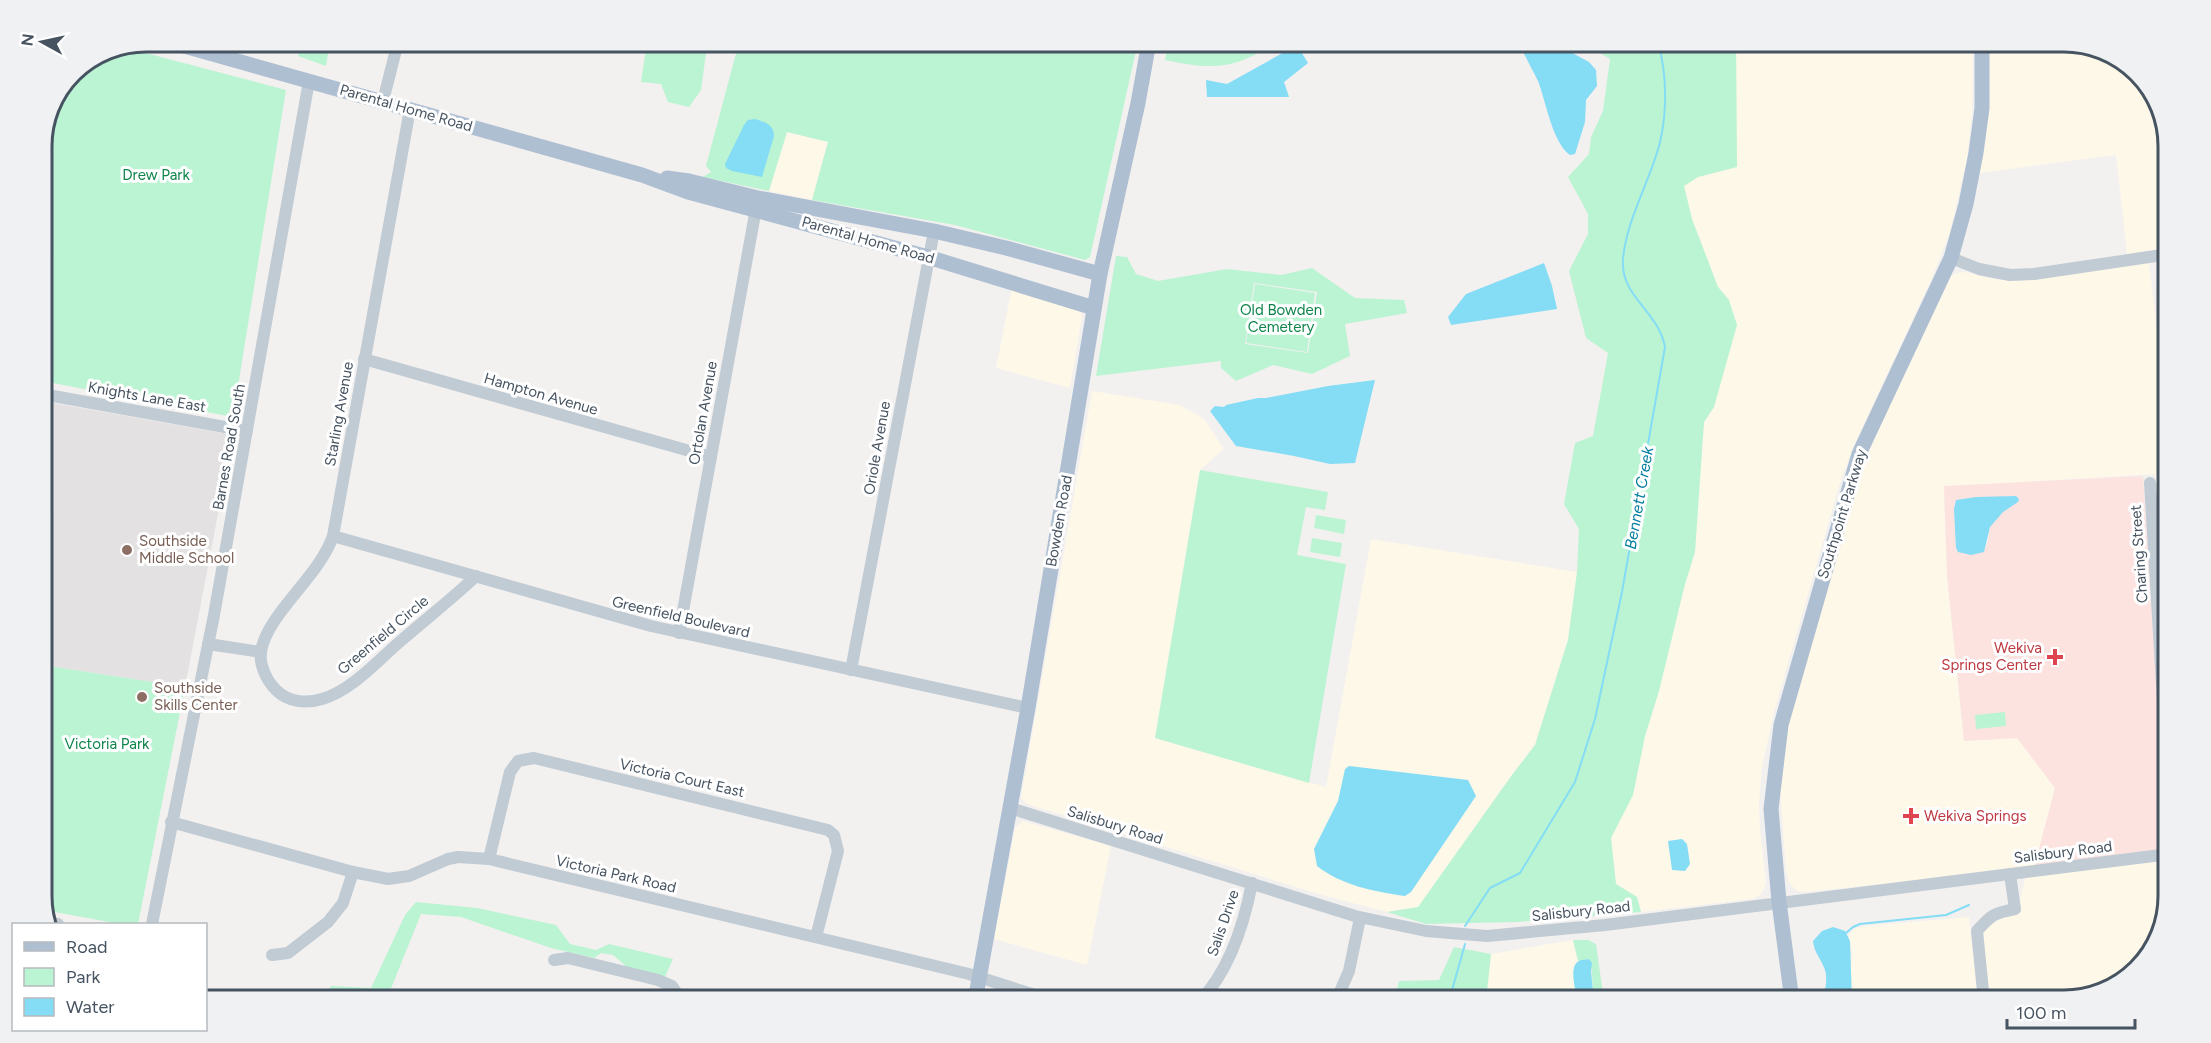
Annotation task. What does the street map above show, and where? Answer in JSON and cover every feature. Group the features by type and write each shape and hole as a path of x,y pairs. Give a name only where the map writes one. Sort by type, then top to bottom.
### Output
{"main road":[{"name":"Parental Home Road","path":"205,52 642,175 688,192 793,212 934,231 1100,274"},
{"name":"Bowden Road","path":"977,990 1028,708 1100,274 1147,52"},
{"name":"Southpoint Parkway","path":"1791,990 1779,902 1771,809 1781,725 1792,679 1859,454 1951,258 1966,204 1976,153 1982,108 1982,52"},
{"name":"Parental Home Road","path":"793,212 928,257 1094,308"}],"street":[{"path":"230,59 232,52"},
{"path":"384,101 396,52"},
{"name":"Barnes Road South","path":"152,923 208,644 309,81"},
{"name":"Starling Avenue","path":"261,652 264,640 278,616 325,556 333,536 410,109"},
{"name":"Ortolan Avenue","path":"679,633 757,204"},
{"name":"Oriole Avenue","path":"851,670 934,231"},
{"path":"1951,258 1979,269 2010,275 2034,274 2158,256"},
{"name":"Hampton Avenue","path":"364,359 711,457"},
{"name":"Knights Lane East","path":"53,396 247,430"},
{"name":"Charing Street","path":"2150,483 2158,618"},
{"name":"Greenfield Boulevard","path":"333,536 607,615 679,633 1028,708"},
{"name":"Greenfield Circle","path":"261,652 267,677 279,693 286,698 303,702 325,699 356,679 476,576"},
{"path":"208,644 261,652"},
{"name":"Victoria Court East","path":"489,859 513,765 524,758 557,763 828,830 834,835 838,850 816,937"},
{"name":"Salisbury Road","path":"1010,808 1360,918 1426,931 1486,936 1605,925 2158,856"},
{"name":"Victoria Park Road","path":"171,822 353,872 388,879 398,879 422,872 448,859 458,857 489,859 980,977 1020,990"},
{"path":"272,955 288,953 328,922 343,903 353,872"},
{"path":"1983,990 1977,931 1996,912 2015,909 2010,874"},
{"name":"Salis Drive","path":"1208,990 1222,970 1235,945 1246,913 1252,883"},
{"path":"1340,990 1348,971 1360,918"},
{"path":"554,960 568,958 658,980 672,986 675,990"}],"shaded area":[{"path":"1736,52 1973,52 1972,115 1967,159 1950,232 1931,280 1855,443 1842,476 1774,712 1762,767 1759,804 1766,882 1764,889 1753,899 1641,912 1637,897 1616,884 1611,838 1633,795 1645,736 1695,552 1704,422 1714,407 1729,300 1718,287 1692,219 1684,186 1698,177 1737,167"},
{"path":"1986,52 2065,52 2083,54 2101,60 2112,65 2131,80 2146,99 2154,116 2158,140 2158,250 2127,254 2116,155 1979,173"},
{"path":"787,132 828,141 812,200 769,191"},
{"path":"2149,263 2158,337 2158,531 2155,474 1944,487 1947,575 1964,741 2017,738 2055,788 2034,868 1797,891 1789,883 1786,870 1779,775 1786,727 1860,472 1869,448 1950,277 1965,272 1993,279 2016,281"},
{"path":"1012,287 1081,311 1082,317 1070,388 996,368"},
{"path":"1092,391 1180,405 1204,419 1224,449 1200,470 1155,738 1326,787 1371,539 1577,572 1568,640 1535,745 1418,907 1387,912 1322,895 1027,804 1021,798"},
{"name":"Southside Middle School","path":"53,403 233,435 185,687 53,667"},
{"name":"Wekiva Springs Center","path":"2143,476 2158,711 2157,850 2034,868 2055,788 2017,738 1964,741 1947,575 1944,486","holes":["2016,496 2019,499 2002,512 1990,527 1987,547 1956,548 1955,502 1960,499"]},
{"path":"1023,821 1111,846 1087,965 994,939 1015,828"},
{"path":"2158,862 2157,915 2146,944 2135,959 2117,975 2089,987 2077,990 1989,990 1983,933 1986,928 2019,903 2026,876"},
{"path":"1969,917 1977,990 1851,990 1852,954 1848,937 1854,929 1864,926"},
{"path":"1573,940 1578,961 1573,971 1576,990 1487,990 1491,954"}],"green space":[{"name":"Drew Park","path":"143,52 286,90 233,417 53,383 53,140 56,122 68,94 80,80 94,68 128,54"},
{"path":"299,52 328,52 326,66 298,56"},
{"path":"646,52 706,52 701,90 689,107 668,102 661,84 641,82"},
{"path":"736,52 1136,52 1090,257 1085,260 955,225 812,200 828,142 787,132 769,191 703,177 711,172 706,166"},
{"path":"1166,52 1259,52 1235,63 1223,65 1196,65 1165,60"},
{"path":"1598,52 1736,52 1737,167 1698,177 1684,186 1692,219 1718,287 1729,300 1737,325 1714,407 1704,422 1695,552 1645,736 1633,795 1611,838 1616,884 1637,897 1641,912 1517,922 1426,924 1387,912 1418,907 1535,745 1568,640 1577,572 1579,529 1564,504 1575,443 1593,436 1608,353 1586,338 1569,271 1588,234 1588,214 1568,177 1589,154 1591,137 1603,111 1610,59"},
{"path":"1116,256 1127,257 1136,274 1158,281 1227,269 1281,275 1312,268 1355,298 1404,300 1407,313 1345,324 1350,356 1312,374 1273,365 1236,381 1221,368 1221,361 1096,376","holes":["1254,283 1317,292 1308,353 1245,344"]},
{"name":"Old Bowden Cemetery","path":"1255,284 1315,293 1307,352 1246,343"},
{"path":"1200,470 1328,492 1325,510 1306,507 1297,555 1346,564 1309,783 1155,738"},
{"path":"1316,515 1346,520 1344,534 1314,528"},
{"path":"1312,538 1342,543 1340,557 1310,552"},
{"name":"Victoria Park","path":"53,667 185,687 138,923 115,923 54,912"},
{"path":"2005,712 2006,726 1976,729 1975,715"},
{"path":"416,902 477,908 556,925 570,944 596,950 609,944 673,959 665,977 628,968 613,955 601,953 594,958 551,948 461,917 421,914 390,990 329,990 331,986 371,988 405,915"},
{"path":"1573,940 1588,940 1596,944 1602,990 1593,990 1589,959 1578,961"},
{"path":"1454,947 1491,954 1487,990 1397,990 1399,981 1439,980"}],"water":[{"path":"1284,52 1301,52 1308,63 1284,82 1289,97 1207,97 1206,80 1227,84"},
{"path":"1523,52 1570,52 1589,62 1596,70 1597,86 1586,100 1585,122 1575,154 1570,155 1559,141 1550,121 1538,81"},
{"path":"755,119 768,124 774,132 762,177 732,171 726,168 725,164 744,125 748,120"},
{"path":"1544,263 1557,309 1451,325 1448,317 1466,294"},
{"path":"1375,380 1355,463 1330,464 1236,446 1210,411 1215,406 1224,407 1258,398"},
{"path":"2016,496 2019,499 2018,502 2003,512 1990,527 1984,552 1971,555 1958,552 1954,509 1956,500"},
{"path":"1349,766 1468,780 1476,796 1411,892 1405,896 1370,890 1347,883 1317,866 1314,849 1338,801 1345,769"},
{"path":"1682,839 1687,844 1690,864 1685,871 1672,870 1668,841"},
{"path":"1833,927 1845,931 1850,941 1852,990 1825,990 1826,974 1813,941 1822,931"},
{"path":"1589,959 1592,963 1593,990 1576,990 1573,973 1576,964 1581,960"}],"waterway":[{"name":"Bennett Creek","path":"1465,926 1490,888 1520,873 1575,782 1595,719 1622,592 1665,347 1655,323 1627,284 1623,259 1632,221 1655,159 1662,131 1665,85 1660,52"},
{"path":"1846,933 1860,924 1946,915 1969,905"},
{"name":"Bennett Creek","path":"1452,990 1465,944"}],"place":[{"name":"Southside Middle School","path":"127,550"},
{"name":"Wekiva Springs Center","path":"2055,657"},
{"name":"Southside Skills Center","path":"142,697"},
{"name":"Wekiva Springs","path":"1911,816"}]}
